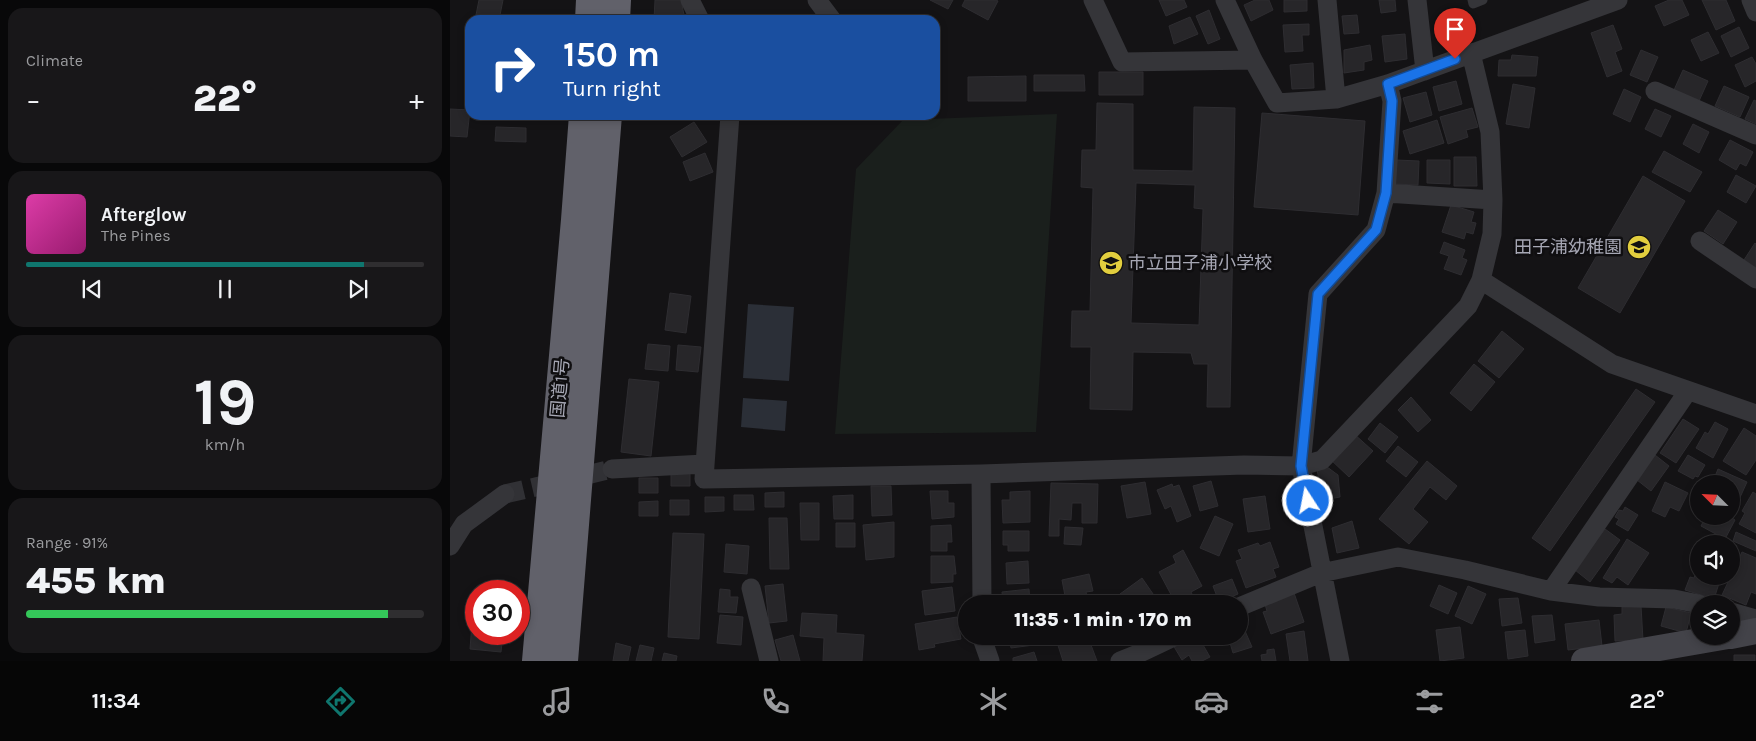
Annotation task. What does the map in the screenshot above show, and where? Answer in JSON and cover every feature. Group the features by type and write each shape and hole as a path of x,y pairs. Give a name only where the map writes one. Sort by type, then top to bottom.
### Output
{"highway":[{"path":"589,15 590,0"},
{"path":"616,15 617,0"},
{"name":"国道1号","path":"536,661 576,220 583,120"},
{"name":"国道1号","path":"564,661 608,120"}],"street":[{"path":"690,0 698,15"},
{"path":"817,0 828,15"},
{"path":"1094,0 1122,62 1253,60"},
{"path":"1225,0 1253,60 1278,103 1336,99 1388,84 1618,0"},
{"path":"1327,0 1336,99"},
{"path":"1417,0 1425,71"},
{"path":"1751,0 1756,12"},
{"path":"730,120 704,479 981,474 1234,465 1301,466 1322,460 1468,306 1481,280 1492,234 1493,200 1490,132 1471,53"},
{"path":"1340,661 1301,466 1318,294 1376,230 1386,193 1392,101 1388,84"},
{"path":"1655,91 1756,135"},
{"path":"1386,193 1493,200"},
{"path":"1700,241 1756,279"},
{"path":"1481,280 1612,364 1756,414"},
{"path":"1551,591 1688,391"},
{"path":"612,469 704,464"},
{"path":"981,474 982,595"},
{"path":"450,546 464,524 505,494"},
{"path":"1248,603 1321,573 1398,557 1465,570 1551,591 1599,597 1674,599 1690,602"},
{"path":"751,588 769,661"},
{"path":"1740,615 1756,619"},
{"path":"1740,634 1756,631"},
{"path":"1584,661 1690,643"},
{"path":"984,645 990,661"},
{"path":"1120,661 1157,645"}],"lane":[{"path":"1472,0 1473,4 1483,0"}],"shaded area":[{"path":"1057,114 1036,432 835,434 856,169 903,120"},
{"path":"748,304 794,307 789,381 743,378"},
{"path":"743,398 787,401 785,431 741,427"}],"building":[{"path":"479,0 503,0 500,15 476,15"},
{"path":"655,0 681,0 684,15 654,15"},
{"path":"930,0 953,0 948,9"},
{"path":"965,0 998,1 988,20 962,6"},
{"path":"1159,0 1184,0 1187,7 1166,16"},
{"path":"1255,0 1269,0 1273,10 1251,21 1244,5"},
{"path":"1284,0 1307,0 1307,11 1284,12"},
{"path":"1379,0 1395,0 1396,11 1381,13"},
{"path":"1669,0 1682,0 1689,15 1664,26 1655,6"},
{"path":"1702,0 1726,0 1735,21 1716,30"},
{"path":"1209,10 1220,39 1208,44 1196,16"},
{"path":"1357,15 1359,33 1344,34 1342,16"},
{"path":"1190,17 1198,34 1174,44 1169,26"},
{"path":"1309,24 1309,35 1302,35 1303,51 1285,52 1283,25"},
{"path":"1613,25 1622,49 1615,52 1622,71 1607,77 1591,33"},
{"path":"1739,27 1749,48 1731,57 1721,36"},
{"path":"1708,32 1719,53 1701,61 1691,40"},
{"path":"1405,34 1407,59 1385,62 1382,36"},
{"path":"1370,45 1372,60 1364,62 1364,70 1344,73 1344,50"},
{"path":"1641,50 1658,57 1647,82 1630,75"},
{"path":"1512,55 1538,57 1536,76 1498,76 1499,60 1511,60"},
{"path":"1752,57 1756,64 1756,81 1745,87 1735,65"},
{"path":"1313,63 1314,88 1292,89 1290,65"},
{"path":"1683,70 1708,81 1699,101 1674,90"},
{"path":"1099,72 1143,72 1143,95 1099,95"},
{"path":"1034,75 1084,75 1085,91 1034,91"},
{"path":"1026,76 1026,101 968,101 968,77"},
{"path":"1456,81 1462,104 1439,111 1433,87"},
{"path":"1513,84 1535,88 1529,128 1506,124"},
{"path":"1724,86 1749,97 1740,117 1715,106"},
{"path":"1624,89 1641,97 1630,122 1613,114"},
{"path":"1426,92 1432,115 1410,122 1403,98"},
{"path":"1754,100 1756,101 1756,124 1745,119"},
{"name":"市立田子浦小学校","path":"1097,103 1133,104 1133,170 1193,171 1194,107 1235,108 1230,407 1207,407 1208,364 1194,364 1191,353 1133,352 1132,410 1090,409 1091,347 1071,347 1072,311 1090,311 1093,188 1081,187 1082,150 1096,150","holes":["1136,183 1195,185 1194,208 1203,209 1199,325 1131,323"]},
{"path":"1472,108 1478,127 1466,130 1468,137 1448,144 1440,117"},
{"path":"450,109 465,110 465,120 469,120 467,137 450,136"},
{"path":"1655,109 1671,116 1661,137 1645,129"},
{"path":"1262,113 1365,121 1358,215 1254,207"},
{"path":"1437,120 1444,143 1410,154 1403,131"},
{"path":"694,122 707,142 682,157 670,137"},
{"path":"1693,124 1709,132 1699,153 1683,144"},
{"path":"496,127 526,128 526,142 495,141"},
{"path":"1730,140 1753,152 1746,166 1740,163 1736,170 1719,160"},
{"path":"1664,151 1702,172 1690,192 1652,172"},
{"path":"705,153 713,172 690,181 683,162"},
{"path":"1454,157 1476,157 1477,186 1454,186"},
{"path":"1396,160 1419,161 1418,185 1395,184"},
{"path":"1427,160 1450,160 1450,184 1427,183"},
{"path":"1736,175 1756,186 1746,203 1727,192"},
{"path":"1643,176 1685,201 1620,313 1578,288"},
{"path":"1451,205 1474,212 1471,222 1476,223 1473,234 1466,232 1464,239 1442,232"},
{"path":"1718,210 1737,222 1723,244 1704,231"},
{"path":"1444,242 1465,250 1462,258 1467,260 1461,275 1444,269 1449,256 1440,253"},
{"path":"1756,244 1756,271 1742,263"},
{"path":"670,293 691,296 686,333 665,330"},
{"path":"1502,331 1524,349 1499,378 1478,361"},
{"path":"648,344 670,346 668,371 645,369"},
{"path":"678,345 701,347 698,372 676,370"},
{"path":"1474,364 1495,382 1471,411 1450,393"},
{"path":"629,379 659,382 651,456 621,452"},
{"path":"1636,389 1655,402 1550,551 1532,538"},
{"path":"1411,397 1431,420 1418,432 1398,410"},
{"path":"1683,419 1699,429 1676,463 1660,453"},
{"path":"1715,422 1728,429 1713,458 1696,448 1705,432 1708,434"},
{"path":"1380,423 1398,437 1385,453 1368,439"},
{"path":"1744,428 1756,436 1756,460 1746,475 1723,461"},
{"path":"1353,433 1373,451 1349,477 1329,458"},
{"path":"1398,446 1418,462 1406,477 1386,461"},
{"path":"1655,455 1669,466 1651,491 1637,480"},
{"path":"1688,455 1705,465 1699,475 1690,475 1690,477 1678,471"},
{"path":"1427,461 1457,486 1446,500 1430,487 1413,509 1428,522 1409,544 1379,519"},
{"path":"1323,464 1338,475 1340,497 1329,499 1330,503 1323,504 1317,469"},
{"path":"1718,469 1731,475 1716,475"},
{"path":"690,471 690,486 671,486 671,472"},
{"path":"639,478 658,478 658,493 639,493"},
{"path":"1740,479 1747,482 1740,497"},
{"path":"1211,481 1218,506 1200,511 1193,486"},
{"path":"1145,482 1151,514 1127,518 1121,486"},
{"path":"1665,482 1688,493 1679,511 1670,507 1665,517 1652,511"},
{"path":"1051,483 1098,484 1097,523 1082,523 1082,503 1072,503 1071,520 1059,519 1059,536 1049,536"},
{"path":"1172,484 1173,487 1179,485 1191,516 1177,522 1171,506 1165,509 1157,490"},
{"path":"871,486 891,486 892,515 872,516"},
{"path":"930,491 948,491 948,503 954,503 954,517 932,519"},
{"path":"1030,491 1030,522 1003,523 1002,500 1010,500 1010,492"},
{"path":"784,492 784,507 765,507 765,493"},
{"path":"1753,492 1756,494 1756,533 1740,525 1745,513 1742,511"},
{"path":"734,495 753,495 754,510 734,510"},
{"path":"853,495 853,519 834,519 833,496"},
{"path":"1265,496 1270,529 1248,532 1243,499"},
{"path":"705,497 724,497 724,511 705,512"},
{"path":"670,500 689,500 689,515 670,515"},
{"path":"658,501 658,516 639,516 639,502"},
{"path":"800,503 819,503 819,540 801,540"},
{"path":"1625,507 1638,515 1628,531 1616,524 1619,519 1615,517 1619,510 1623,511"},
{"path":"1215,516 1233,524 1219,556 1200,548"},
{"path":"769,518 787,518 789,569 770,569"},
{"path":"1352,521 1359,548 1337,553 1332,528"},
{"path":"894,522 894,557 866,560 863,525"},
{"path":"836,523 855,523 855,547 836,547"},
{"path":"951,525 952,542 947,542 947,551 931,551 931,526"},
{"path":"1732,525 1727,535 1718,535 1701,526"},
{"path":"1065,527 1083,528 1081,545 1064,544"},
{"path":"1605,529 1620,540 1590,582 1575,570"},
{"path":"1003,531 1029,531 1029,551 1008,551 1008,545 1003,545"},
{"path":"1736,532 1756,541 1756,551 1740,544 1740,535 1735,535"},
{"path":"673,533 704,534 699,639 668,637"},
{"path":"1627,539 1649,553 1628,585 1617,577 1612,583 1603,578"},
{"path":"1270,542 1279,567 1273,569 1276,577 1246,588 1236,561 1242,559 1238,550 1258,543 1260,546"},
{"path":"726,544 749,546 747,574 724,572"},
{"path":"1183,550 1202,586 1191,592 1192,595 1171,595 1159,572 1176,563 1173,556"},
{"path":"1742,552 1756,558 1756,594 1751,592 1746,605 1740,602 1740,595 1722,595 1727,585 1740,585 1740,556"},
{"path":"931,556 954,556 956,574 953,574 953,582 931,583"},
{"path":"1028,561 1029,583 1007,584 1006,563"},
{"path":"1089,574 1093,591 1086,592 1087,595 1065,595 1062,580"},
{"path":"1690,577 1690,585 1718,585 1715,595 1701,595 1685,590"},
{"path":"1142,578 1154,595 1121,595"},
{"path":"1232,579 1238,594 1216,595 1213,586"},
{"path":"783,584 787,621 769,623 765,586"},
{"path":"1439,585 1457,593 1448,614 1430,606"},
{"path":"1468,586 1486,594 1472,624 1455,616"},
{"path":"952,587 955,611 925,615 922,591"},
{"path":"720,589 730,590 730,597 738,597 736,613 718,612"},
{"path":"1029,589 1029,595 1002,595 1002,592"},
{"path":"1293,590 1304,622 1271,634 1263,612 1267,611 1264,601"},
{"path":"1518,598 1522,623 1502,626 1499,599"},
{"path":"1641,606 1643,640 1615,641 1614,615 1622,614 1622,607"},
{"path":"1666,607 1690,613 1686,633 1661,626"},
{"path":"802,613 837,615 836,633 864,635 862,661 823,661 824,638 800,636"},
{"path":"720,615 743,617 741,645 717,643"},
{"path":"1552,615 1555,640 1535,643 1532,616"},
{"path":"957,617 958,640 934,644 935,647 919,650 915,624"},
{"path":"1599,620 1602,646 1568,650 1565,624"},
{"path":"1460,627 1464,658 1440,661 1436,630"},
{"path":"1525,630 1528,656 1508,659 1505,632"},
{"path":"1304,631 1308,661 1290,661 1286,634"},
{"path":"793,635 800,661 781,661 775,640"},
{"path":"1248,638 1252,647 1233,653 1231,645 1248,645"},
{"path":"616,643 631,647 628,661 613,661"},
{"path":"470,645 502,645 501,652 470,649"},
{"path":"640,645 654,648 651,661 636,661"},
{"path":"1010,645 1034,645 1011,648"},
{"path":"1058,645 1091,645 1097,661 1063,661"},
{"path":"1173,645 1203,645 1210,657 1202,661 1192,661 1189,655 1182,660"},
{"path":"1274,649 1276,661 1262,661 1261,655 1267,654 1267,650"},
{"path":"1034,652 1037,661 1013,661 1013,658"},
{"path":"664,653 677,656 676,661 662,661"},
{"path":"1734,655 1755,655 1755,661 1734,661"}],"tunnel":[{"path":"505,494 612,469"}],"place":[{"name":"田子浦幼稚園","path":"1639,247"},
{"name":"市立田子浦小学校","path":"1111,263"}],"route":[{"path":"1308,501 1301,466 1318,294 1376,230 1386,193 1392,101 1388,84 1455,59"}]}
